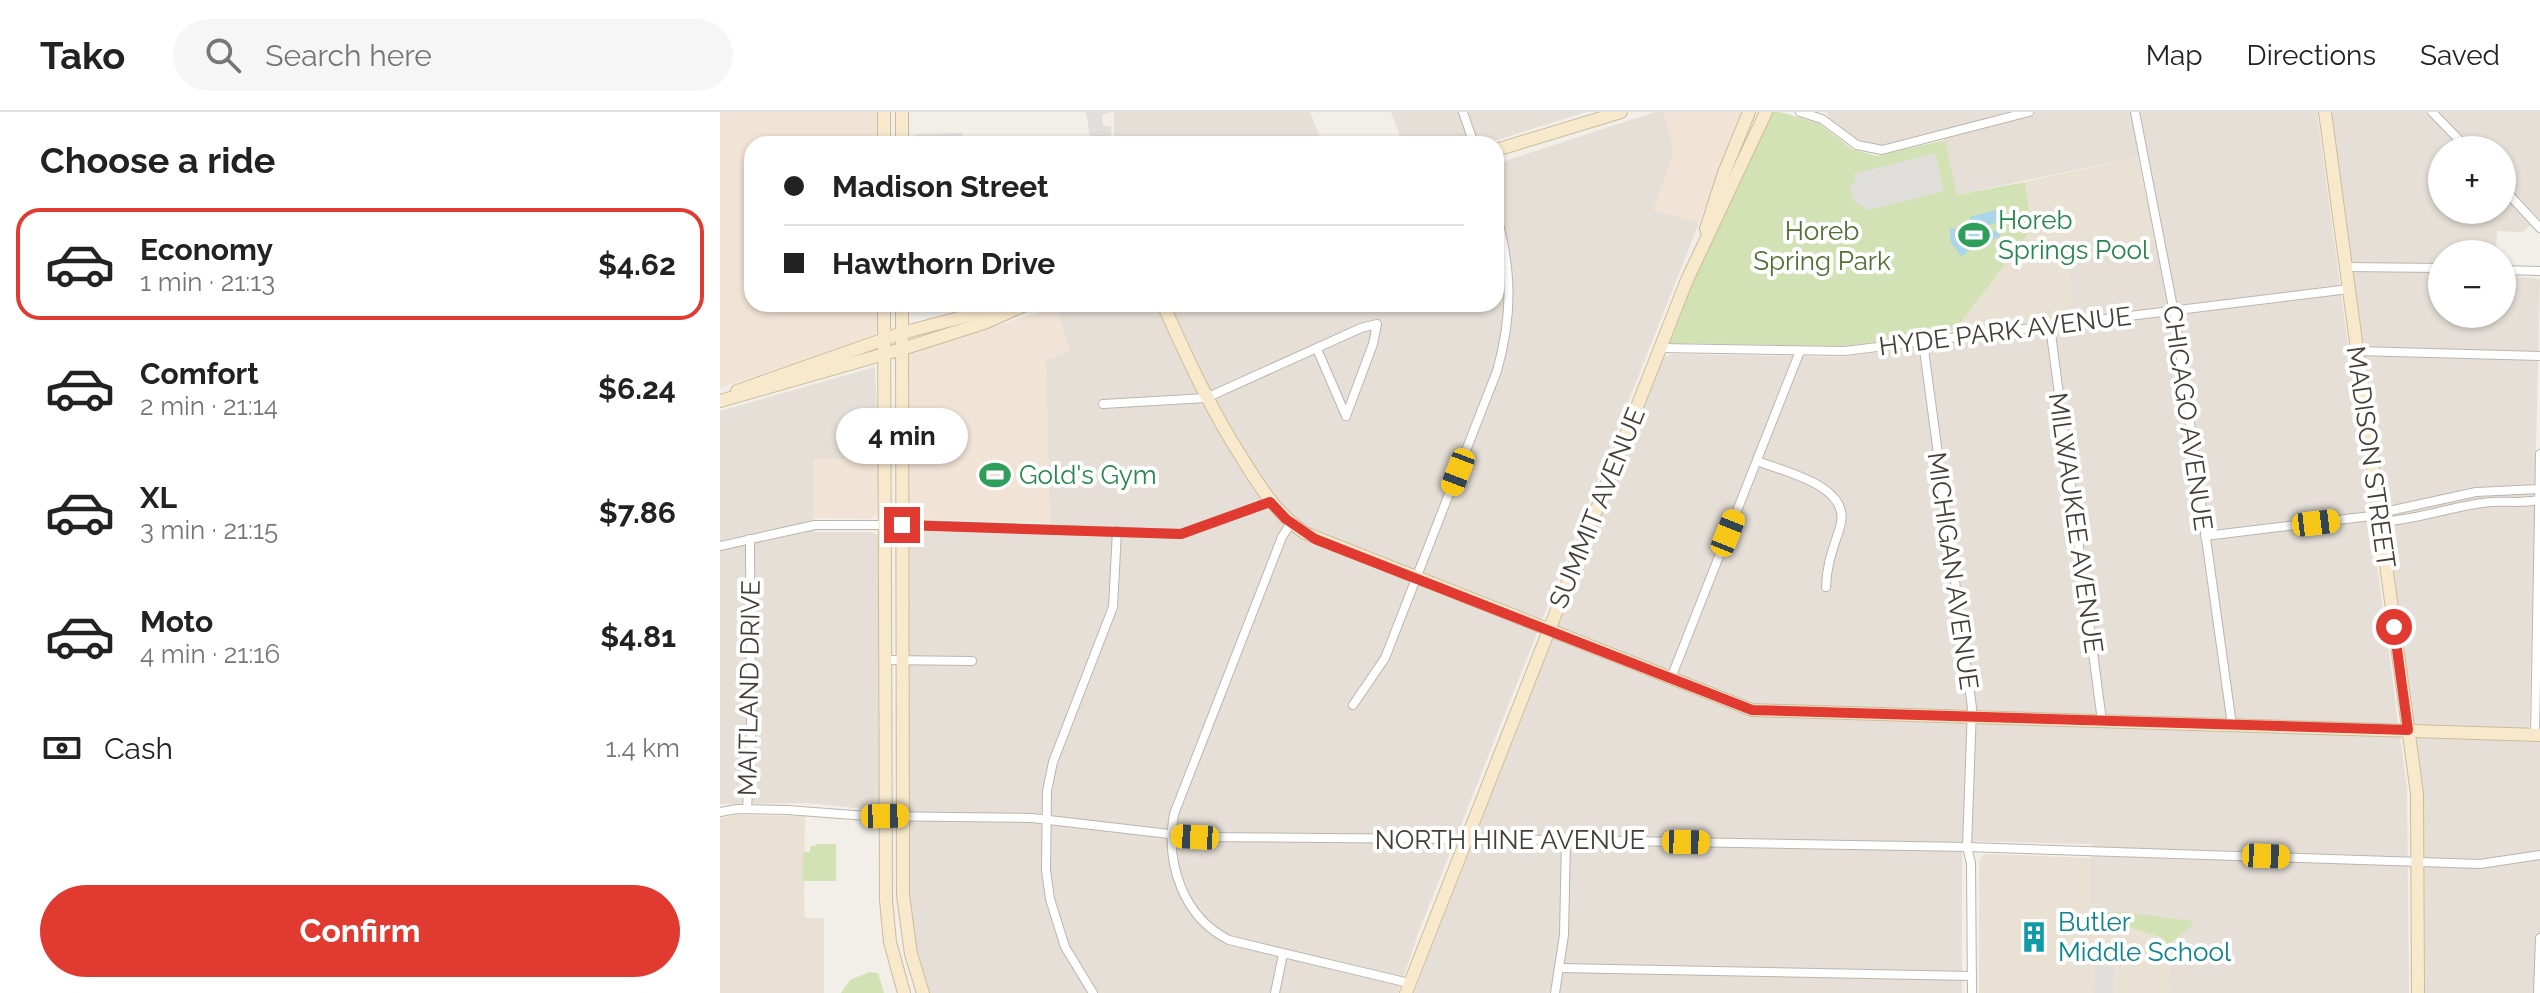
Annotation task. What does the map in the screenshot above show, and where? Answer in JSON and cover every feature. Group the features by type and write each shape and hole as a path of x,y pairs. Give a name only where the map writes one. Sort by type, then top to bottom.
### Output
{"street":[{"path":"1463,112 1471,136"},
{"path":"1504,147 1602,115 1621,112"},
{"name":"SUMMIT AVENUE","path":"1702,248 1709,215 1749,112"},
{"name":"SUMMIT AVENUE","path":"1408,988 1660,348 1702,248 1766,112"},
{"path":"1800,112 1818,114 1857,145 1882,150 2029,112"},
{"name":"CHICAGO AVENUE","path":"2135,112 2174,310 2232,725"},
{"name":"MADISON STREET","path":"2325,112 2417,794 2418,993"},
{"path":"2432,112 2455,136"},
{"path":"884,118 902,119"},
{"path":"2516,202 2540,228"},
{"path":"1353,705 1381,668 1504,348 1509,275 1504,251"},
{"path":"2346,267 2428,268"},
{"path":"2516,270 2540,271"},
{"name":"HYDE PARK AVENUE","path":"1660,348 1845,351 2349,289"},
{"path":"884,312 884,781 888,925 895,967 904,993"},
{"path":"902,312 905,918 911,954 923,993"},
{"path":"843,360 884,354 947,335 994,312"},
{"path":"720,400 843,360 902,333 999,312"},
{"path":"1167,312 1206,398 1270,502 1291,523 1315,539 1757,711 2538,734 2540,454"},
{"path":"942,322 947,335"},
{"path":"1103,404 1206,398 1317,349 1377,324 1373,344 1346,416 1317,349"},
{"name":"MILWAUKEE AVENUE","path":"2050,326 2102,721"},
{"name":"MICHIGAN AVENUE","path":"1923,342 1972,717 1967,847 1971,863 1972,993"},
{"path":"1671,678 1800,351"},
{"path":"2357,351 2540,356"},
{"path":"884,405 902,404"},
{"path":"1757,461 1824,488 1840,505 1842,519 1827,564 1826,587"},
{"path":"884,462 902,462"},
{"path":"2205,536 2381,515 2476,492 2539,489"},
{"path":"2381,515 2390,521 2414,519 2483,503 2539,500"},
{"path":"720,546 815,525 1187,533 1270,502"},
{"path":"1291,523 1277,551 1177,804 1173,835 1181,888 1198,918 1229,940 1408,988"},
{"path":"1093,993 1074,964 1055,918 1046,870 1047,784 1113,607 1117,531"},
{"name":"MAITLAND DRIVE","path":"720,812 747,809 751,740 750,539"},
{"path":"884,660 972,661"},
{"path":"884,781 902,782"},
{"name":"NORTH HINE AVENUE","path":"747,809 1046,819 1173,835 1967,847 2480,864 2540,855"},
{"path":"1555,993 1564,935 1566,840"},
{"path":"2538,993 2540,938"},
{"path":"1275,993 1283,954"},
{"path":"1559,968 1972,976"}],"shaded area":[{"path":"720,112 877,112 877,136 744,136 744,312 878,312 877,332 872,337 720,388"},
{"path":"1086,112 1111,112 1102,115 1103,126 1111,126 1112,136 1090,136"},
{"path":"1114,112 1310,112 1320,136 1114,136"},
{"path":"1391,112 1586,112 1504,138 1400,136"},
{"path":"1655,112 1664,112 1674,152 1654,209 1699,223 1419,931 1398,993 926,993 908,912 906,536 915,531 1050,534 1046,360 1070,351 1058,312 1504,312 1504,161"},
{"path":"1664,112 1742,112 1699,223 1653,210 1674,152"},
{"path":"1826,112 2317,112 2407,789 2409,993 2168,993 2170,918 2090,917 2091,844 1962,841 1962,993 1414,993 1663,357 1673,354 1842,357 2076,328 2066,256 2164,242 2146,155 1957,195 1942,130 1881,146 1872,145 1853,138"},
{"path":"2330,112 2540,112 2540,224 2536,220 2523,232 2497,231 2497,240 2428,240 2428,328 2516,328 2516,276 2540,279 2529,740 2540,741 2540,993 2425,993 2423,789"},
{"path":"962,133 963,136 915,136"},
{"path":"1935,153 1944,191 1868,210 1853,200 1850,187 1856,180 1854,174"},
{"path":"2138,157 2156,243 2067,256 2075,318 1953,332 2032,229 2025,182"},
{"path":"1040,312 1058,312 1070,351 1046,360 1050,523 908,519 907,354"},
{"path":"875,367 879,459 813,460 814,532 872,532 878,535 878,807 866,809 807,803 720,804 720,411"},
{"path":"813,459 879,459 877,515 869,519 814,518"},
{"path":"734,815 805,816 804,915 806,918 824,918 824,993 720,993 720,818"},
{"path":"1985,854 2091,858 2091,916 2170,918 2168,993 1979,993 1979,860"},
{"path":"2098,966 2114,968 2113,993 2094,993 2095,969"}],"green space":[{"name":"Horeb Spring Park","path":"1770,112 1818,123 1852,149 1877,156 1945,140 1957,195 2025,182 2032,229 1953,332 1843,346 1669,343 1691,283"},
{"path":"836,844 836,881 803,881 803,852 810,852 810,846"},
{"path":"2123,912 2192,921 2191,927 2172,941 2169,962 2163,960 2161,937 2100,918 2093,920 2093,914"},
{"path":"869,972 878,973 884,993 841,993 850,980"}],"water":[{"name":"Horeb Springs Pool","path":"1996,210 2000,221 1984,227 1986,233 1998,229 2000,237 1978,243 1961,257 1950,241 1950,228 1971,232 1970,217"}],"place":[{"name":"Horeb Springs Pool","path":"1974,235"},
{"name":"Gold's Gym","path":"995,475"},
{"name":"Butler Middle School","path":"2034,937"}],"route":[{"path":"902,525 1181,534 1270,502 1286,519 1315,539 1757,711 2408,730 2394,627"}]}
